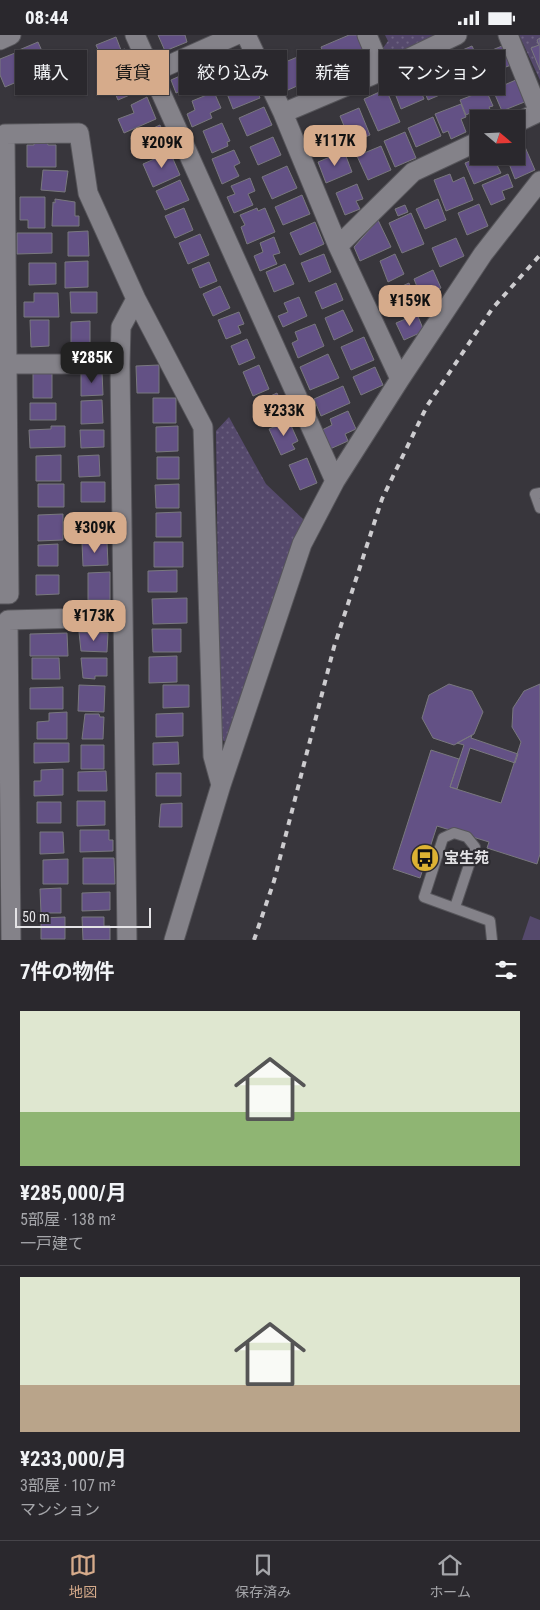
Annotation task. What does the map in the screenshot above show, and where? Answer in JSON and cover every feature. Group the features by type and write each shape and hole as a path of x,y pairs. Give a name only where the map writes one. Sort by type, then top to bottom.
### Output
{"street":[{"path":"0,40 10,35"},
{"path":"135,35 142,50"},
{"path":"169,65 236,35"},
{"path":"246,35 283,113 338,246 400,379"},
{"path":"367,35 379,64"},
{"path":"426,50 457,35"},
{"path":"508,35 540,113 525,119"},
{"path":"283,113 379,72"},
{"path":"162,95 334,481"},
{"path":"0,594 9,594 7,364 3,306 5,134 79,133 88,193 136,299 203,427 213,756 221,785"},
{"path":"338,246 413,172 470,145"},
{"path":"174,940 221,785 302,544 334,481 400,379 483,253 540,181"},
{"path":"127,940 120,364 121,327 136,299"},
{"path":"7,364 120,364"},
{"path":"11,940 8,620 124,617"}],"lane":[{"path":"540,493 535,494 540,508"},
{"path":"455,907 475,847 467,837 454,833 443,838 424,897 490,921 492,940"}],"shaded area":[{"path":"385,35 438,35 403,50 384,50 388,41"},
{"path":"519,35 540,35 540,80"},
{"path":"229,417 266,484 304,520 272,603 229,741 224,741 220,738 216,431"},
{"path":"530,916 540,920 540,940 522,940"}],"building":[{"path":"158,35 185,35 187,42 165,50"},
{"path":"349,35 357,35 363,50 322,50 321,47"},
{"path":"116,37 121,50 98,50 96,45"},
{"path":"540,38 540,70 531,48 539,45 537,40"},
{"path":"38,42 42,50 19,50"},
{"path":"472,46 474,50 462,50"},
{"path":"502,46 504,50 492,50"},
{"path":"505,52 511,65 505,67"},
{"path":"15,53 15,83 5,87 0,75 0,59"},
{"path":"297,57 297,86 288,90 287,88 287,61"},
{"path":"179,76 179,92 176,93 171,80"},
{"path":"518,79 527,101 502,110 495,95 505,95 505,85"},
{"path":"379,92 379,95 389,95 400,122 378,131 364,99"},
{"path":"116,95 130,95 118,100"},
{"path":"207,95 215,95 221,108 210,113 212,118 192,127 187,114 195,110 192,101"},
{"path":"228,95 259,95 260,98 233,109"},
{"path":"422,95 424,99 401,109 396,96"},
{"path":"426,95 440,95 428,100"},
{"path":"473,95 488,95 493,106 489,107 490,110 470,110 470,113 466,115 460,100"},
{"path":"147,97 156,119 124,133 118,119 134,113 131,105"},
{"path":"461,104 466,117 461,119 466,132 451,139 448,131 443,133 435,114"},
{"path":"264,107 272,125 247,136 239,118"},
{"path":"359,108 370,135 351,143 340,116"},
{"path":"433,117 441,136 416,147 408,128"},
{"path":"222,123 230,141 227,142 228,146 212,153 203,131"},
{"path":"160,125 168,144 139,157 131,138"},
{"path":"405,132 416,158 395,167 384,141"},
{"path":"273,137 281,155 258,165 250,147"},
{"path":"34,141 56,145 56,167 27,167 27,145 34,145"},
{"path":"381,146 391,170 368,180 357,156"},
{"path":"525,147 535,170 515,179 510,165 525,165"},
{"path":"234,150 240,163 234,166 239,176 222,184 212,159"},
{"path":"344,151 352,172 326,183 318,162"},
{"path":"170,152 180,175 153,187 143,164"},
{"path":"470,161 470,165 497,165 501,173 474,184 465,163"},
{"path":"287,166 297,188 272,199 262,177"},
{"path":"43,170 68,171 65,192 41,190"},
{"path":"450,174 453,182 464,177 473,200 446,211 434,180"},
{"path":"508,174 513,187 502,191 505,199 491,205 482,185"},
{"path":"250,178 255,191 248,194 253,205 234,213 227,197 235,194 231,186"},
{"path":"180,180 189,200 165,210 156,191"},
{"path":"357,184 363,199 356,201 360,209 345,215 336,193"},
{"path":"302,195 310,214 283,225 275,207"},
{"path":"20,197 45,197 45,228 28,228 28,220 20,220"},
{"path":"55,199 75,202 75,216 79,216 79,226 52,226 53,202 55,203"},
{"path":"438,199 446,220 425,229 416,209"},
{"path":"479,204 488,226 467,235 458,213"},
{"path":"405,205 408,212 398,216 395,209"},
{"path":"184,208 193,230 175,238 165,216"},
{"path":"257,208 258,211 265,208 275,232 247,244 241,227 245,225 240,215"},
{"path":"411,213 424,244 402,253 389,223"},
{"path":"378,220 391,247 360,261 354,247"},
{"path":"315,222 324,244 300,255 290,233"},
{"path":"88,231 89,256 68,256 68,232"},
{"path":"17,233 52,233 52,253 17,254"},
{"path":"200,234 209,255 188,264 179,243"},
{"path":"274,237 280,253 273,255 277,264 260,271 254,256 263,252 260,243"},
{"path":"456,238 464,256 440,267 432,248"},
{"path":"324,254 331,272 309,282 301,263"},
{"path":"395,254 404,274 388,282 380,261"},
{"path":"88,261 88,287 65,288 65,262"},
{"path":"209,262 217,281 200,288 192,269"},
{"path":"29,263 56,263 56,284 29,285"},
{"path":"285,264 294,284 274,292 266,272"},
{"path":"433,270 441,288 421,297 414,279"},
{"path":"336,283 343,300 322,309 315,292"},
{"path":"409,283 418,306 394,316 388,303 395,300 391,291"},
{"path":"220,286 230,308 213,316 203,294"},
{"path":"70,292 97,292 97,313 71,313"},
{"path":"34,293 58,293 59,317 24,317 24,302 34,302"},
{"path":"299,297 307,316 283,327 278,316 288,312 284,303"},
{"path":"343,310 353,331 334,340 325,318"},
{"path":"239,312 244,324 238,326 241,333 226,339 218,320"},
{"path":"417,314 424,331 404,340 396,323"},
{"path":"30,320 49,320 49,346 31,347"},
{"path":"90,321 90,343 71,343 71,322"},
{"path":"315,324 324,346 298,358 292,343 298,340 295,332"},
{"path":"364,337 374,360 351,370 341,347"},
{"path":"247,339 255,358 239,365 231,346"},
{"path":"328,354 339,378 310,390 300,367"},
{"path":"159,365 159,393 137,393 136,366"},
{"path":"259,365 269,389 253,396 243,372"},
{"path":"375,367 383,385 361,395 353,377"},
{"path":"81,372 102,372 103,395 81,396"},
{"path":"33,373 52,373 52,398 33,398"},
{"path":"343,386 350,403 321,416 314,399"},
{"path":"277,393 286,414 265,423 257,402"},
{"path":"153,398 176,398 176,423 153,423"},
{"path":"102,400 103,423 81,424 81,401"},
{"path":"30,403 56,403 56,420 30,420"},
{"path":"348,411 356,429 345,434 348,441 330,449 322,430 332,425 330,419"},
{"path":"289,421 298,441 292,444 295,449 281,455 269,429"},
{"path":"51,426 65,426 65,447 30,448 29,430 51,429"},
{"path":"178,426 178,451 156,452 156,427"},
{"path":"80,430 104,430 104,447 81,448"},
{"path":"61,455 61,481 36,481 36,456"},
{"path":"99,455 100,476 79,477 78,456"},
{"path":"157,457 179,457 179,479 157,479"},
{"path":"307,458 317,483 300,490 289,465"},
{"path":"81,482 105,482 105,502 81,502"},
{"path":"38,484 64,484 64,507 38,507"},
{"path":"179,484 179,508 156,508 155,485"},
{"path":"181,512 181,537 156,537 156,513"},
{"path":"63,514 63,540 38,541 38,515"},
{"path":"76,517 95,517 95,520 99,520 99,526 111,526 111,540 76,541"},
{"path":"107,542 108,565 83,566 82,543"},
{"path":"154,542 183,542 183,567 154,567"},
{"path":"58,544 58,566 38,566 38,545"},
{"path":"177,570 177,592 148,592 148,571"},
{"path":"110,572 110,600 88,600 88,573"},
{"path":"36,575 59,575 59,594 36,595"},
{"path":"187,598 187,623 153,624 152,599"},
{"path":"152,629 181,629 181,652 153,652"},
{"path":"79,632 108,633 107,652 81,651"},
{"path":"67,633 68,656 30,656 30,634"},
{"path":"177,656 177,682 149,683 149,657"},
{"path":"32,658 59,658 60,679 32,679"},
{"path":"81,658 107,658 107,676 95,676 95,679 83,678"},
{"path":"449,684 472,691 483,712 474,734 454,745 433,738 422,718 429,695"},
{"path":"540,684 540,854 537,864 487,848 489,842 437,826 420,878 393,869 431,750 459,759 450,787 501,803 521,742 512,727 513,708 524,691"},
{"path":"79,685 105,686 104,712 78,711"},
{"path":"163,685 189,685 189,707 163,708"},
{"path":"63,687 63,709 30,709 30,688"},
{"path":"67,712 67,739 37,739 37,722 49,721 49,713"},
{"path":"183,713 183,736 156,737 156,714"},
{"path":"85,714 99,714 100,717 104,717 103,739 82,739"},
{"path":"472,735 471,738 518,754 515,763 470,748 457,789 450,787 464,745 457,743"},
{"path":"178,742 179,764 153,765 153,743"},
{"path":"34,743 69,743 69,762 34,763"},
{"path":"81,745 104,745 104,769 81,769"},
{"path":"63,769 63,795 34,796 34,781 41,781 41,770"},
{"path":"106,771 107,791 78,791 78,772"},
{"path":"156,773 181,773 181,796 156,796"},
{"path":"77,801 105,801 105,825 77,826"},
{"path":"37,802 61,802 61,823 37,823"},
{"path":"182,803 182,827 159,827 161,804"},
{"path":"80,830 109,830 109,840 113,840 113,851 80,852"},
{"path":"40,832 63,832 64,853 40,854"},
{"path":"83,858 114,858 115,884 83,884"},
{"path":"68,859 68,884 43,884 43,860"},
{"path":"61,888 61,913 41,913 40,889"},
{"path":"110,892 110,910 82,911 82,893"},
{"path":"65,917 65,939 41,939 41,918"},
{"path":"82,917 104,917 104,926 110,926 110,940 83,940"}],"railway":[{"path":"254,940 274,881 334,647 382,499 427,406 492,309 540,255"}],"place":[{"name":"宝生苑","path":"425,858"}]}
